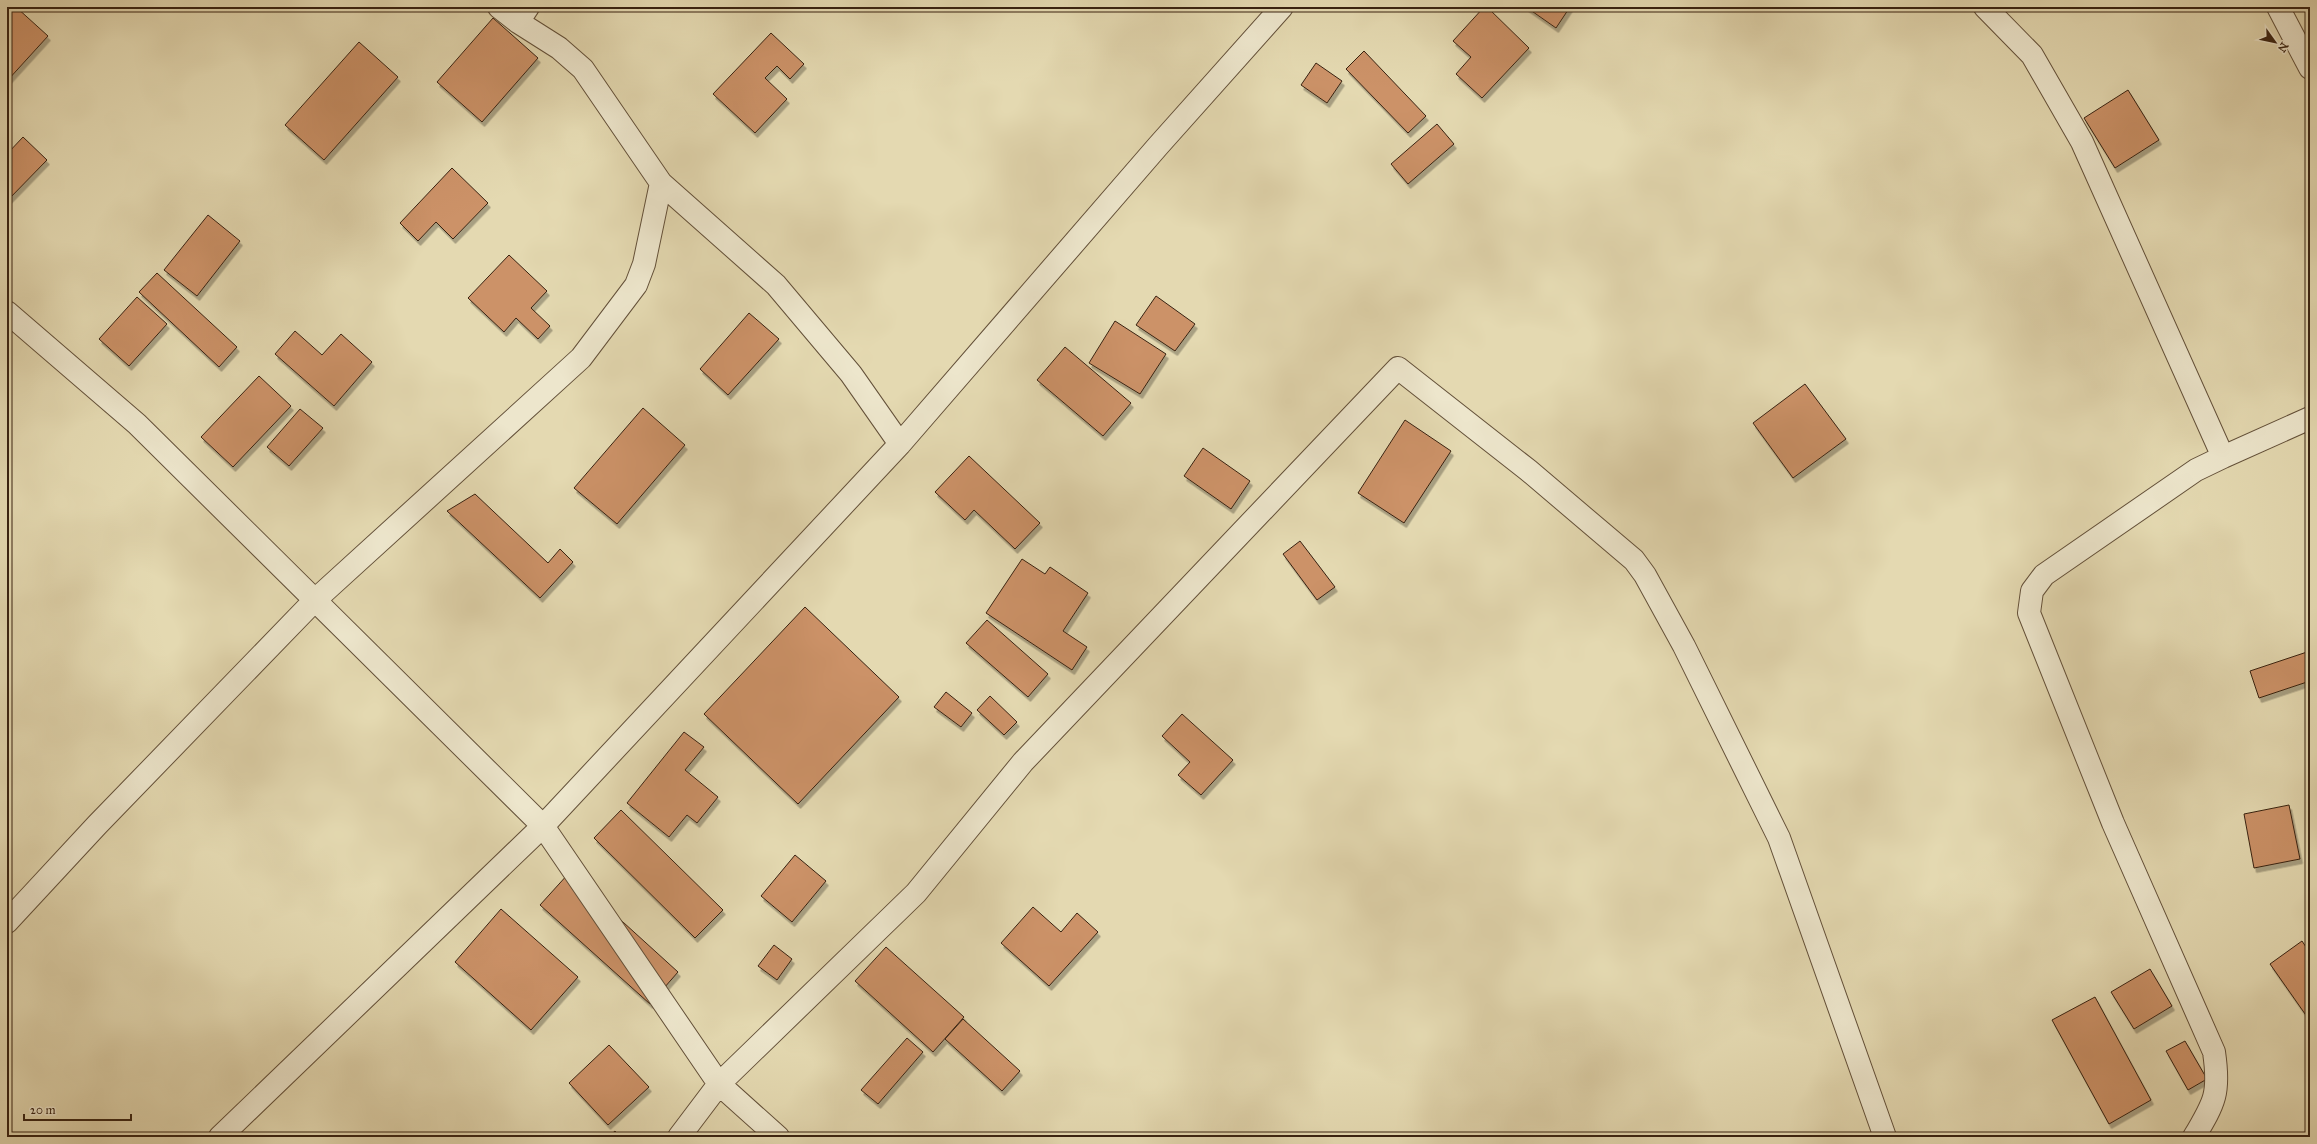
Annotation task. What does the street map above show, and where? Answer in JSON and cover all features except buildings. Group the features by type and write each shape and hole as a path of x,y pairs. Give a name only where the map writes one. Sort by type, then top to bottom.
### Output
{"street":[{"path":"499,7 523,15 583,69 661,183 776,285 851,374 900,444"},
{"path":"220,1137 543,826 900,444 1158,146 1282,7"},
{"path":"1985,7 2032,55 2082,142 2223,457"},
{"path":"2278,7 2310,68"},
{"path":"7,922 97,825 314,601 581,358 636,285 644,264 661,183"},
{"path":"7,312 137,424 272,556 314,601 543,826 719,1084 778,1137"},
{"path":"679,1137 719,1084 916,893 1023,762 1398,368 1528,470 1634,560 1646,575 1684,646 1779,838 1885,1137"},
{"path":"2194,1137 2208,1113 2217,1092 2214,1052 2113,823 2029,613 2032,591 2044,575 2196,470 2310,418"}]}
